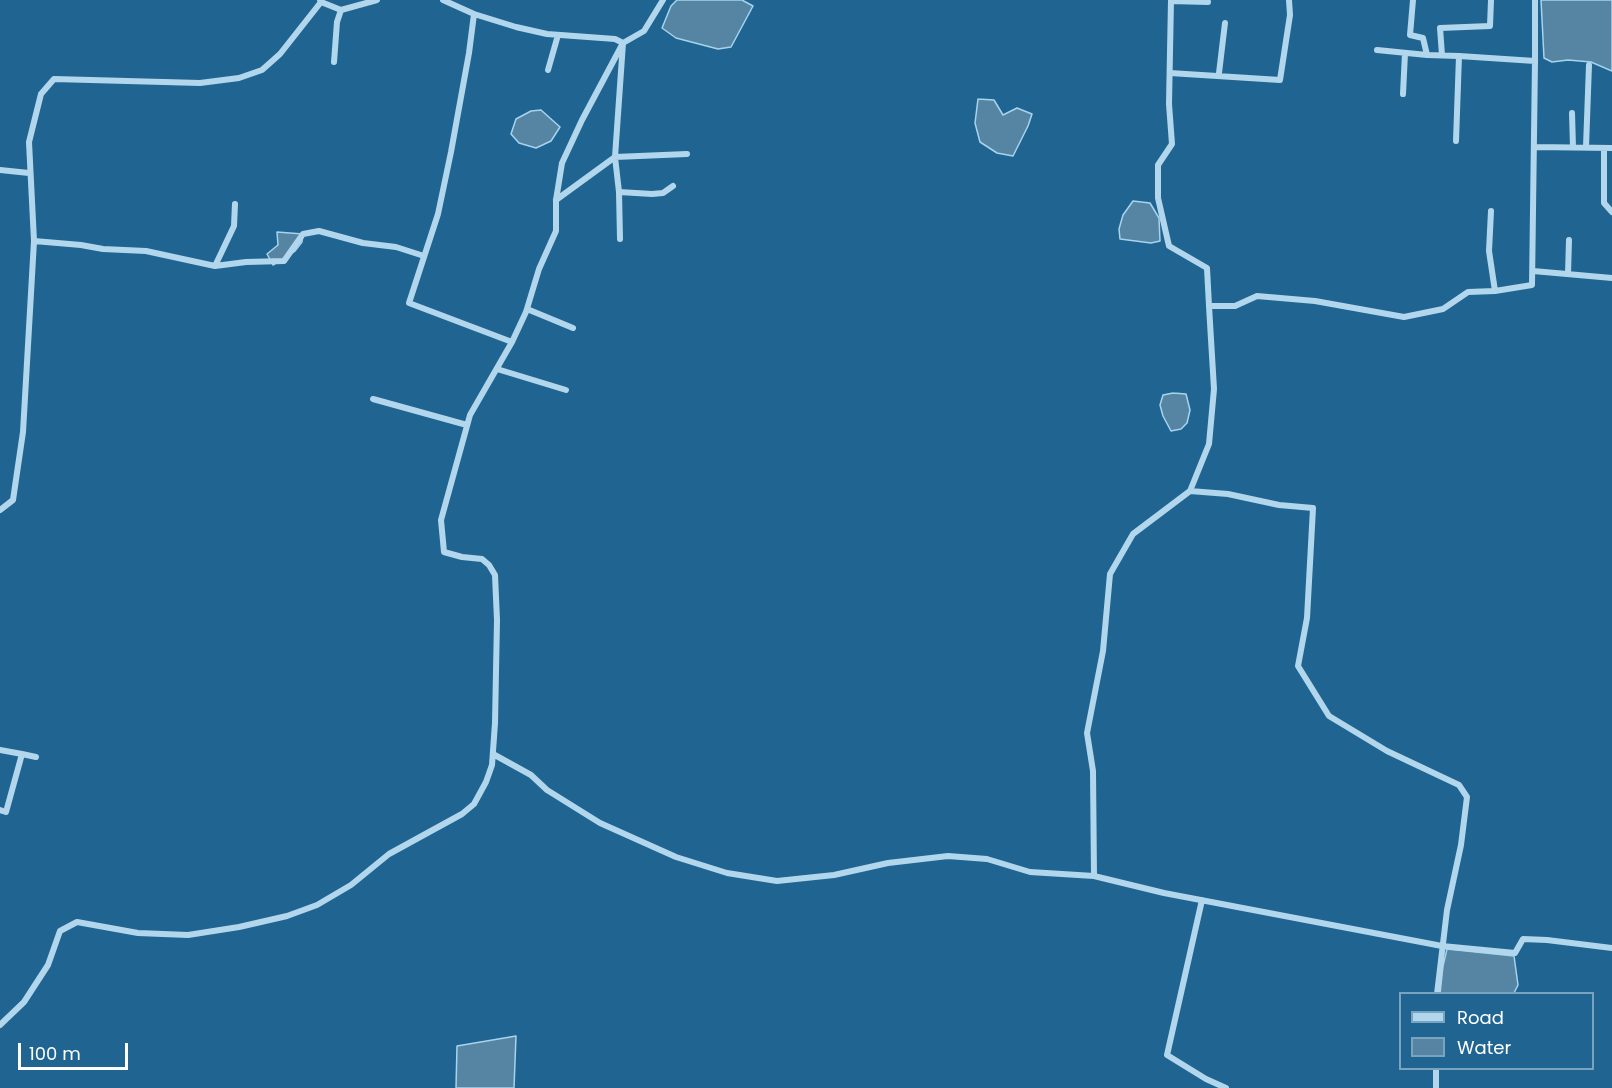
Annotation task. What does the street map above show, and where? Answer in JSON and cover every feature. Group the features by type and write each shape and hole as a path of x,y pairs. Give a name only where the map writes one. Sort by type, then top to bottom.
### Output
{"street":[{"path":"0,510 13,500 23,432 34,241 28,142 41,94 54,79 200,83 239,78 262,70 280,54 320,1 340,10 377,0"},
{"path":"443,0 474,14 516,27 547,34 615,39 623,43"},
{"path":"0,1025 24,1002 48,965 60,931 68,926 77,922 138,933 188,935 277,918 317,905 351,885 390,854 462,814 474,804 492,765 497,620 495,575 482,559 444,552 441,520 470,415 512,342 527,309 539,269 556,231 556,200 561,163 565,153 623,43 644,31 663,0"},
{"path":"1170,73 1280,80 1290,15 1289,0"},
{"path":"1413,0 1410,35 1423,38 1427,55"},
{"path":"1442,55 1440,28 1490,26 1491,0"},
{"path":"1209,306 1235,306 1257,296 1315,301 1404,317 1443,309 1468,292 1495,291 1532,285 1534,0"},
{"path":"1094,876 1093,771 1087,733 1102,651 1110,574 1134,534 1190,490 1209,444 1214,389 1207,268 1169,246 1158,198 1158,165 1172,144 1169,104 1172,1 1208,2"},
{"path":"334,62 340,10"},
{"path":"474,14 469,53 438,214 409,303 512,342"},
{"path":"1219,73 1225,23"},
{"path":"548,70 558,35"},
{"path":"620,239 619,192 615,157 623,43"},
{"path":"1377,50 1535,61"},
{"path":"1403,94 1405,53"},
{"path":"1455,141 1460,56"},
{"path":"1586,147 1589,65"},
{"path":"1572,113 1573,147"},
{"path":"1534,147 1612,148"},
{"path":"1604,148 1604,202 1612,212"},
{"path":"556,200 615,157 687,154"},
{"path":"0,170 29,173"},
{"path":"619,192 663,193 673,186"},
{"path":"215,266 234,226 235,204"},
{"path":"1491,211 1489,251 1495,291"},
{"path":"34,241 81,244 103,249 146,251 215,266 284,261 303,234 319,231 363,243 396,247 424,256"},
{"path":"1568,274 1569,240"},
{"path":"1533,271 1612,278"},
{"path":"527,309 573,328"},
{"path":"497,369 566,390"},
{"path":"373,399 467,425"},
{"path":"1190,490 1228,494 1279,505 1313,508 1307,618 1298,666 1329,716 1387,751 1459,785 1467,797 1461,845 1447,910 1437,992"},
{"path":"0,750 36,757"},
{"path":"0,810 6,812 22,754"},
{"path":"493,754 531,775 547,790 600,823 676,857 727,873 788,880 834,875 888,863 948,856 987,859 1030,872 1094,876 1164,893 1442,946 1515,952 1523,939 1612,948"},
{"path":"1202,900 1167,1054 1206,1079 1226,1088"},
{"path":"1436,1070 1436,1088"}],"water":[{"path":"677,0 742,0 753,6 731,47 718,49 676,38 662,28 671,6"},
{"path":"1541,0 1612,0 1612,71 1591,62 1568,60 1552,62 1544,58"},
{"path":"978,99 994,100 1003,115 1017,108 1032,114 1013,156 997,153 980,142 975,123"},
{"path":"541,110 560,127 551,141 536,148 519,143 511,134 516,119 531,111"},
{"path":"1133,201 1150,203 1159,218 1160,241 1151,243 1120,239 1119,229 1123,215"},
{"path":"277,232 303,234 302,242 295,251 273,265 267,254 278,245"},
{"path":"1186,394 1190,410 1187,423 1181,429 1171,431 1160,405 1163,395"},
{"path":"1447,949 1514,956 1518,985 1514,992 1440,992"},
{"path":"516,1036 514,1088 456,1088 457,1046"}]}
